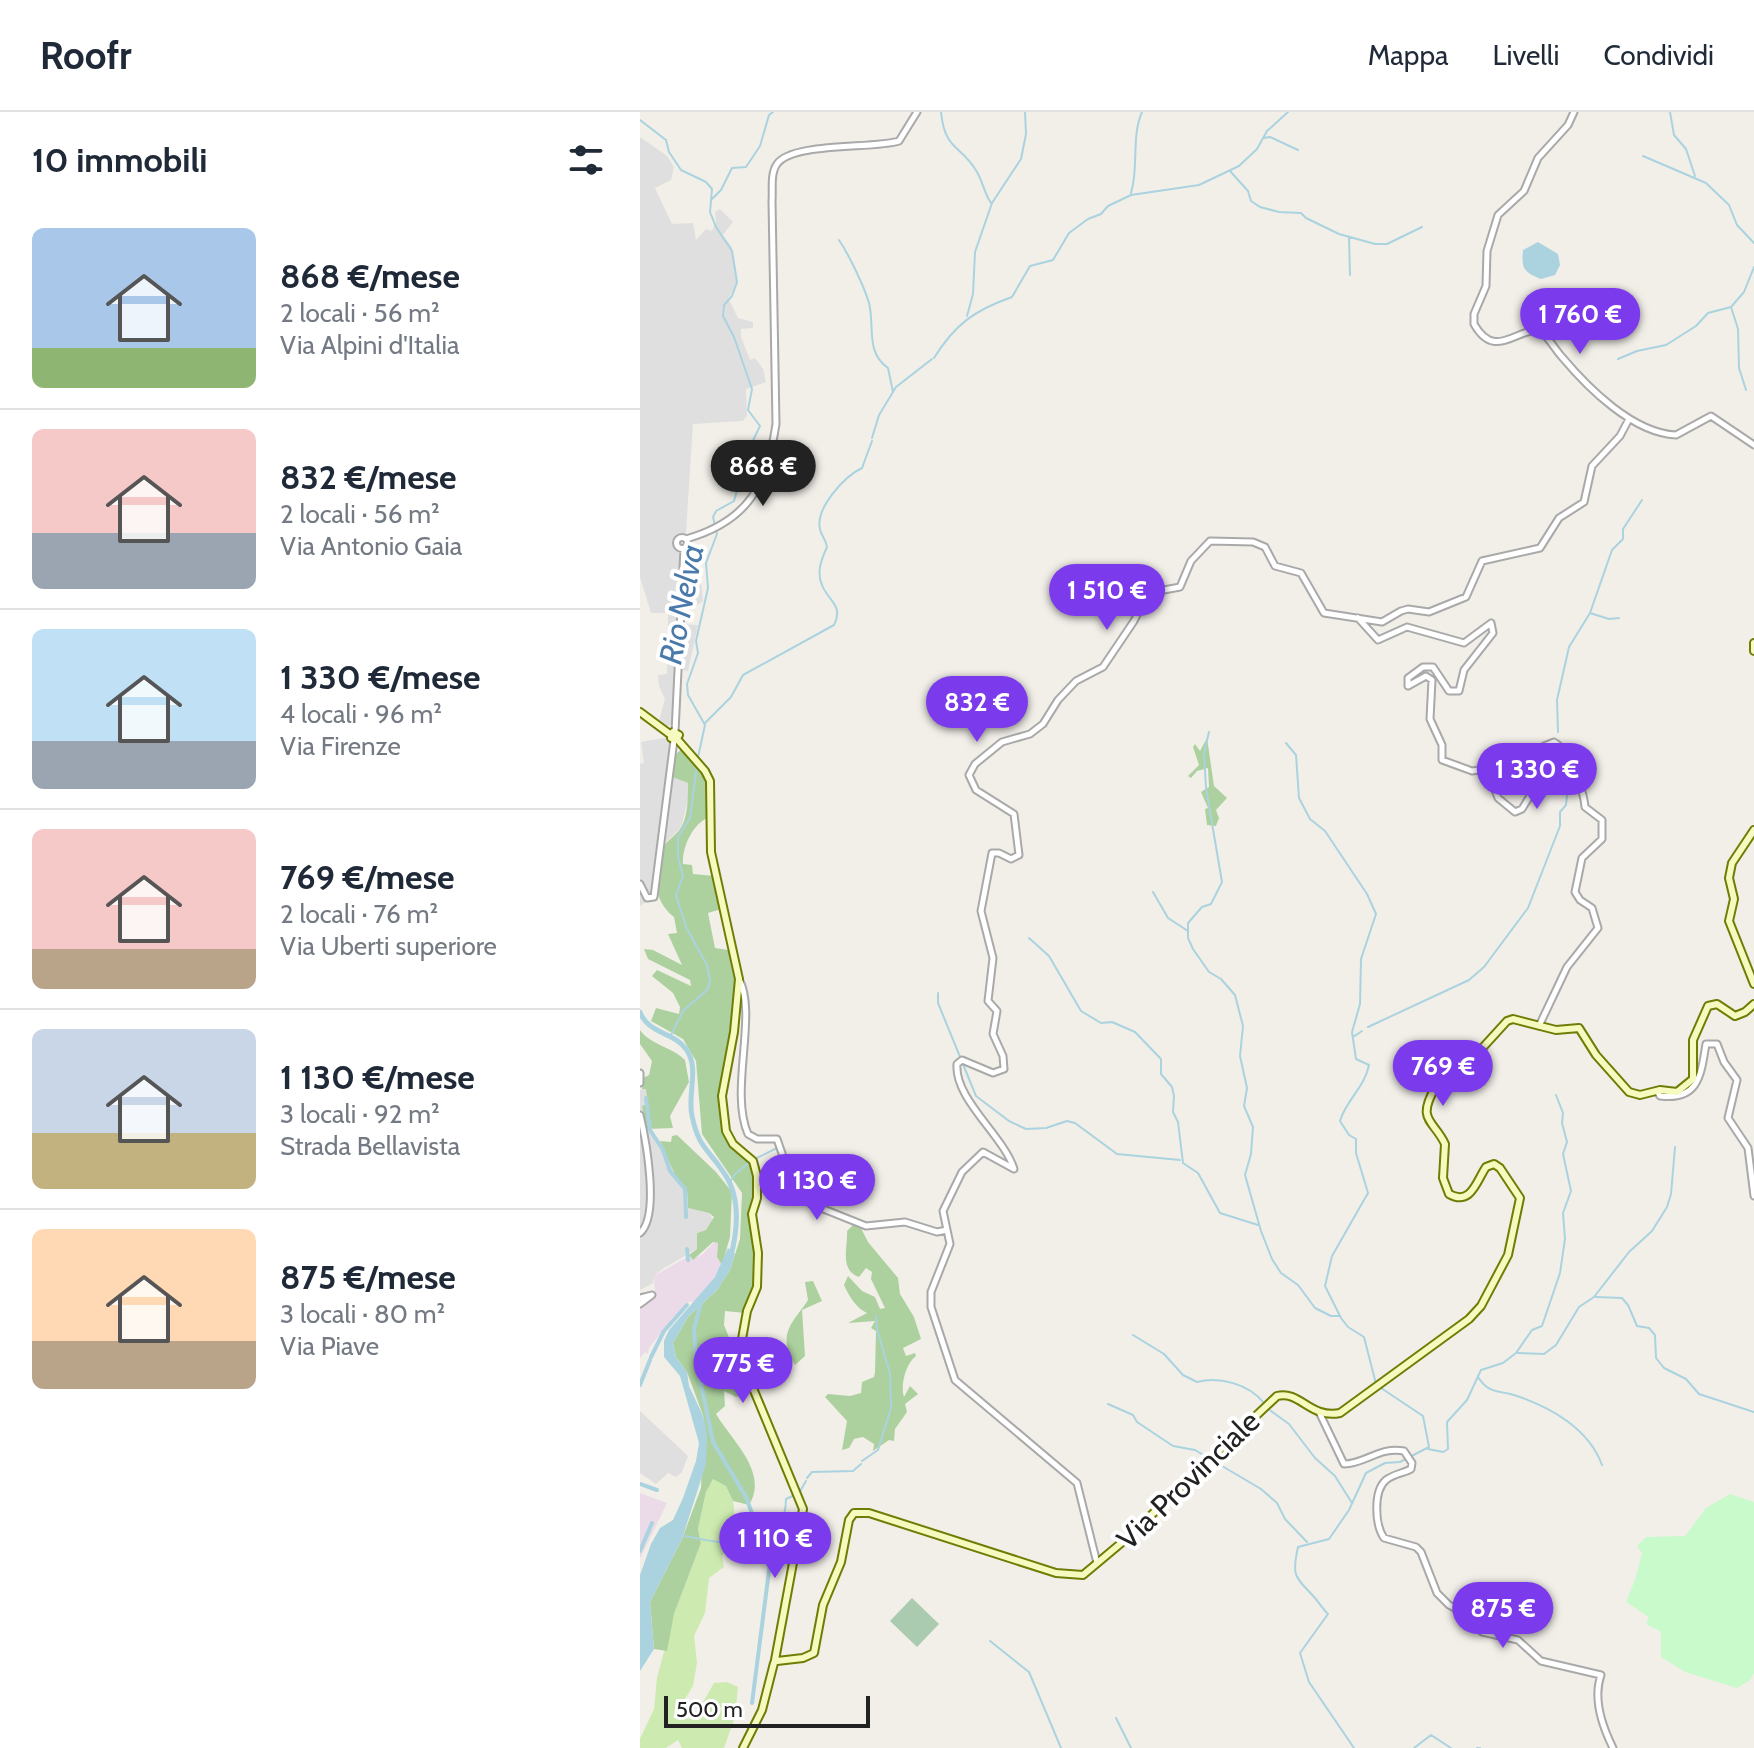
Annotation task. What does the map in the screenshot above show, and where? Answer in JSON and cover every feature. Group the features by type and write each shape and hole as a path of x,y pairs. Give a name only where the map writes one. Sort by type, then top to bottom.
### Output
{"main road":[{"path":"1754,643 1754,651"},
{"path":"640,712 674,736 692,756 705,771 711,793 711,852 739,979 734,1032 722,1096 727,1135 753,1161 757,1191 752,1214 758,1253 757,1287 747,1311 742,1339 743,1364 798,1494 803,1513 775,1662 762,1710 743,1748"},
{"path":"1754,830 1732,863 1729,878 1734,899 1729,921 1754,984"},
{"path":"1320,1414 1340,1413 1358,1403 1462,1325 1481,1306 1508,1255 1511,1231 1521,1202 1517,1190 1500,1168 1490,1164 1467,1196 1459,1198 1449,1194 1443,1178 1446,1145 1428,1121 1430,1099 1435,1088 1455,1078 1507,1021 1579,1028 1596,1055 1629,1092 1640,1095 1657,1091 1677,1092 1693,1079 1693,1040 1708,1006 1717,1004 1735,1016 1754,1004"},
{"name":"Via Provinciale","path":"1098,1564 1278,1396 1292,1395 1320,1414"},
{"path":"775,1662 814,1653 823,1605 841,1562 849,1520 858,1512 1067,1576 1083,1575 1098,1564"}],"street":[{"path":"640,884 645,896 654,897 674,736 683,558 682,549 677,544 679,538 686,539 715,527 750,503 765,475 774,438 774,171 784,158 824,149 894,143 904,137 917,112"},
{"path":"1574,112 1563,130 1538,158 1524,191 1498,215 1487,251 1486,286 1474,314 1474,324 1485,338 1498,342 1510,341 1533,330 1542,332 1576,373 1629,419 1664,434 1676,435 1711,416 1754,445"},
{"path":"1098,1564 1079,1491 1072,1477 967,1391 952,1375 929,1299 949,1250 943,1211 962,1172 978,1154 986,1153 1014,1169 965,1092 957,1071 960,1061 993,1073 1004,1069 1003,1056 993,1034 997,1011 988,1001 993,958 982,922 981,904 992,853 1011,859 1019,855 1014,814 976,790 969,775 975,764 1006,741 1034,732 1048,719 1058,700 1076,681 1103,667 1134,621 1145,596 1158,589 1172,591 1180,587 1191,561 1214,541 1261,544 1268,550 1275,566 1301,573 1324,613 1382,622 1408,609 1429,612 1466,597 1479,564 1491,558 1540,548 1559,518 1584,502 1592,466 1620,436 1629,419"},
{"path":"1357,618 1369,632 1382,639 1407,627 1464,643 1487,623 1494,625 1493,633 1464,670 1459,691 1449,691 1433,667 1423,667 1408,678 1408,686 1426,676 1432,680 1430,710 1433,729 1442,745 1442,760 1472,771 1487,769 1498,798 1515,812 1522,809 1541,778 1544,746 1550,742 1560,746 1567,755 1572,775 1582,787 1585,807 1601,817 1604,825 1602,839 1582,858 1576,881 1576,896 1592,908 1598,928 1567,967 1542,1025"},
{"path":"1369,632 1373,621"},
{"path":"739,979 744,1009 740,1078 743,1121 750,1137 771,1138 780,1142 783,1164 795,1191 803,1199 866,1226 905,1222 937,1232 947,1230"},
{"path":"1657,1091 1660,1096 1672,1097 1689,1090 1702,1074 1706,1044 1717,1044 1724,1062 1737,1080 1728,1118 1748,1148 1754,1196"},
{"path":"640,1073 640,1083"},
{"path":"640,1115 646,1139 650,1208 643,1231"},
{"path":"640,1298 652,1295 640,1304"},
{"path":"1320,1414 1344,1464 1385,1450 1402,1450 1408,1456 1411,1469 1386,1480 1381,1487 1378,1525 1384,1538 1413,1545 1421,1552 1437,1593 1449,1605 1468,1615 1482,1632 1518,1640 1541,1661 1601,1675 1597,1696 1605,1733 1613,1748"},
{"path":"1325,1422 1329,1415"}],"shaded area":[{"path":"640,137 667,156 674,167 671,180 655,188 672,224 693,223 696,240 706,229 712,231 716,222 715,212 720,209 733,222 723,235 732,247 738,284 728,298 738,318 753,322 753,328 741,329 741,337 750,360 755,358 763,369 766,382 746,389 747,416 743,421 693,424 686,532 682,544 699,559 703,601 690,610 683,609 682,624 698,625 688,671 677,669 673,723 666,728 658,724 665,699 658,675 667,674 668,613 651,613 640,577"},
{"path":"669,737 672,740 672,777 688,783 688,799 681,828 666,842 654,897 640,906 640,764 644,763 641,742"},
{"path":"646,1088 649,1097 647,1129 660,1141 675,1175 685,1184 688,1208 709,1213 714,1221 706,1230 697,1233 697,1249 664,1268 654,1276 653,1283 640,1290 640,1090"},
{"path":"714,1242 718,1243 717,1257 722,1265 715,1277 694,1303 690,1301 673,1318 649,1348 648,1354 645,1352 640,1358 640,1307 655,1296 654,1276 689,1256 693,1259 703,1254"},
{"path":"640,1411 688,1456 682,1472 676,1477 668,1473 656,1484 640,1473"},
{"path":"640,1493 667,1503 640,1559"}],"green space":[{"path":"1207,738 1214,786 1227,798 1216,810 1219,818 1216,826 1207,825 1205,809 1208,808 1201,792 1209,787 1208,768 1197,771 1191,778 1188,776 1199,765 1193,747 1195,744 1200,751"},
{"path":"683,748 706,776 709,817 689,837 683,864 692,865 693,874 714,876 721,909 708,913 715,948 728,950 736,974 733,1017 722,1077 721,1116 727,1141 755,1166 755,1198 751,1209 756,1286 745,1313 725,1311 724,1325 751,1392 736,1397 724,1391 725,1406 716,1414 746,1458 755,1481 749,1505 733,1501 726,1486 713,1479 706,1492 698,1529 701,1543 674,1614 667,1651 654,1649 650,1602 682,1539 701,1488 704,1418 687,1372 676,1357 673,1343 688,1317 717,1290 730,1270 740,1239 742,1193 702,1134 696,1061 683,1039 651,1021 656,1008 679,1014 680,1007 673,993 652,976 657,970 691,986 690,980 648,959 644,949 653,950 682,965 668,934 677,933 674,917 658,896 655,878 661,850 680,829 685,816 688,783 672,777 676,754"},
{"path":"640,1030 649,1039 685,1060 689,1082 670,1116 673,1128 647,1129 642,1106 648,1104 646,1089 642,1089 643,1078 649,1075 652,1061 640,1044"},
{"path":"677,1135 732,1192 730,1237 722,1265 717,1257 718,1243 713,1242 693,1260 689,1255 697,1249 697,1233 706,1230 714,1217 688,1208 687,1190 675,1175 660,1141 671,1142 672,1136"},
{"path":"853,1225 861,1228 868,1242 898,1278 900,1294 914,1317 921,1339 903,1348 906,1356 915,1353 916,1356 905,1375 904,1397 910,1386 918,1394 905,1404 907,1412 895,1429 894,1441 889,1440 873,1451 874,1444 863,1437 854,1439 849,1448 842,1450 847,1421 825,1397 828,1394 850,1396 861,1393 862,1382 874,1377 875,1372 876,1331 871,1328 875,1321 848,1323 867,1313 846,1289 844,1285 848,1276 862,1291 875,1297 880,1309 885,1308 871,1279 872,1272 866,1268 859,1277 847,1264 847,1231"},
{"path":"813,1281 822,1301 802,1310 805,1356 795,1365 789,1354 787,1336 792,1322 808,1300 805,1282"},
{"path":"713,1479 724,1484 730,1492 734,1511 733,1532 722,1556 724,1567 709,1578 705,1613 694,1636 697,1663 693,1686 682,1704 684,1719 694,1718 714,1683 727,1682 738,1687 735,1717 724,1748 682,1748 678,1740 666,1748 640,1748 640,1739 654,1709 657,1678 674,1614 701,1543 698,1529 706,1492"},
{"path":"1730,1494 1754,1502 1754,1673 1750,1680 1737,1688 1685,1672 1661,1657 1661,1632 1646,1624 1649,1617 1626,1602 1642,1553 1637,1546 1646,1537 1685,1536 1706,1508"},
{"path":"912,1598 939,1624 917,1647 890,1621"}],"water":[{"path":"1538,242 1558,254 1560,265 1555,275 1541,279 1527,272 1523,266 1523,250"},
{"path":"728,1248 735,1254 730,1270 717,1290 688,1317 673,1343 676,1357 687,1372 689,1386 704,1418 706,1464 682,1539 650,1602 654,1649 640,1671 640,1575 651,1544 660,1528 673,1520 683,1498 699,1443 680,1376 664,1357 664,1341 669,1330 715,1277"}],"waterway":[{"path":"712,199 721,190 732,168 746,167 760,146 769,115 773,112"},
{"path":"941,112 946,134 977,172 991,203"},
{"path":"967,316 973,294 975,252 992,203 1021,159 1026,134 1025,112"},
{"path":"1131,193 1142,112"},
{"path":"934,358 958,327 987,307 1012,297 1030,266 1053,260 1069,233 1088,219 1131,195 1199,185 1239,166 1257,149 1267,131 1288,112"},
{"path":"1670,112 1674,135 1686,149 1695,176"},
{"name":"Rio Nelva","path":"640,120 666,140 669,152 681,170 706,182 712,189 710,212 732,251 737,282 732,296 724,305 723,316 734,337 752,389 748,410 760,426 748,451 734,501 716,511 713,517 717,534 706,563 708,588 696,641 698,653 687,684 688,695 705,725 698,757"},
{"path":"1263,138 1270,137 1298,150"},
{"path":"1643,156 1706,183 1729,205 1737,225 1754,243"},
{"path":"1230,171 1248,191 1251,201 1260,207 1301,213 1339,234 1375,244 1387,244 1422,227"},
{"path":"1349,237 1350,275"},
{"path":"839,240 867,296 873,346 881,362 888,368 893,392"},
{"path":"1618,359 1666,345 1696,326 1708,313 1731,307 1744,292 1754,267"},
{"path":"1731,307 1738,329 1739,368 1746,390"},
{"path":"872,438 879,415 896,387 932,359"},
{"path":"705,723 731,697 743,675 834,625 836,608 820,580 827,547 820,521 833,494 862,468 872,441"},
{"path":"1558,732 1557,700 1569,647 1590,613 1612,550 1623,539 1623,529 1642,500"},
{"path":"1590,613 1609,619 1619,618"},
{"path":"1209,732 1204,753 1206,788 1222,882 1211,904 1202,907 1188,923 1188,938 1209,972 1221,979 1235,995 1243,1026 1240,1056 1247,1088 1244,1106 1253,1127 1251,1154 1245,1175 1272,1259 1281,1273 1298,1285 1315,1308 1331,1316 1340,1316"},
{"path":"1286,743 1296,755 1299,798 1310,819 1325,831 1367,894 1376,914 1361,959 1360,1004 1352,1032 1356,1059 1369,1065 1364,1080 1340,1121 1349,1135 1356,1139 1356,1153 1368,1193 1332,1256 1325,1286 1341,1318 1348,1327 1364,1337 1376,1384"},
{"path":"1368,1027 1469,980 1484,967 1528,908 1560,826 1560,812 1566,805 1567,796 1553,754"},
{"name":"Rio Nelva","path":"670,1037 683,1011 707,990 710,981 707,965 686,927 676,895 683,876 678,857 678,837 690,818 697,764"},
{"path":"1153,892 1168,918 1188,931"},
{"path":"1029,938 1049,956 1081,1011 1101,1023 1112,1022 1135,1032 1161,1059 1161,1074 1172,1087 1174,1096 1173,1112 1178,1122 1183,1163 1198,1173 1220,1213 1258,1225"},
{"path":"938,993 938,1003 976,1096 1009,1121 1026,1129 1046,1128 1067,1121 1075,1123 1117,1154 1180,1160"},
{"path":"640,1012 649,1025 681,1043 690,1056 693,1073 691,1108 695,1127 701,1142 729,1182 736,1202 731,1256"},
{"path":"1353,1037 1362,1031"},
{"path":"1428,1449 1443,1452 1448,1449 1447,1422 1467,1400 1481,1370 1503,1363 1516,1353 1532,1330 1542,1326 1560,1273 1565,1239 1563,1213 1571,1191 1563,1154 1567,1142 1563,1113 1556,1095"},
{"path":"646,1098 650,1130 663,1150 670,1171 685,1189 686,1217"},
{"path":"1518,1353 1544,1354 1556,1345 1579,1307 1594,1297 1629,1252 1652,1231 1671,1194 1675,1147"},
{"path":"755,1159 777,1148"},
{"path":"730,1182 750,1162"},
{"path":"687,1249 688,1260"},
{"path":"1596,1297 1622,1298 1637,1326 1649,1328 1655,1335 1656,1358 1664,1368 1686,1379 1699,1394 1754,1412"},
{"path":"701,1304 694,1328 696,1360 713,1442 746,1497 770,1563 752,1703"},
{"path":"651,1357 664,1331 687,1305"},
{"path":"862,1461 878,1450 891,1408 890,1374 876,1316"},
{"path":"1133,1335 1164,1354 1183,1375 1197,1382 1215,1380 1242,1386 1264,1403"},
{"path":"640,1385 650,1360"},
{"path":"1478,1377 1490,1389 1528,1400 1567,1421 1588,1441 1602,1465"},
{"path":"1354,1748 1309,1682 1300,1653 1328,1614 1299,1581 1295,1565 1298,1547 1329,1539 1349,1510 1366,1473 1385,1463 1400,1462 1429,1447 1423,1416 1381,1388"},
{"path":"1108,1404 1133,1415 1137,1422 1173,1446 1195,1450 1261,1489 1277,1503 1285,1519 1307,1542"},
{"path":"1267,1408 1289,1424 1315,1458 1335,1476 1352,1503"},
{"path":"807,1478 812,1472 853,1471 861,1464"},
{"path":"684,1536 732,1543 763,1540 775,1532 783,1519 786,1499 799,1493 806,1481"},
{"path":"640,1484 657,1490"},
{"path":"640,1551 652,1523"},
{"path":"990,1641 1029,1672 1061,1748"},
{"path":"1116,1718 1131,1748"},
{"path":"1414,1748 1431,1735 1451,1748"}]}
